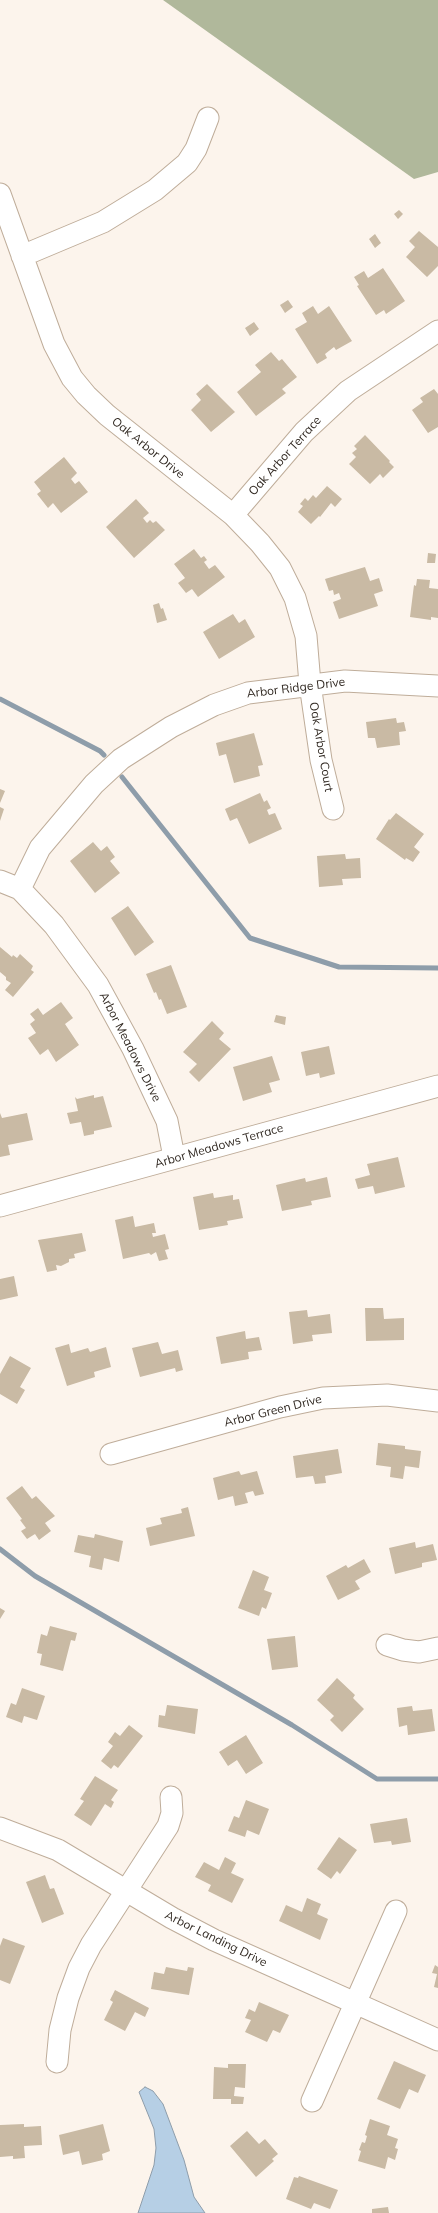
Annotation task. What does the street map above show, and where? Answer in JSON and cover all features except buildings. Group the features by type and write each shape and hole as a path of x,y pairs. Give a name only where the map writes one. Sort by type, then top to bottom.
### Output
{"street":[{"path":"22,256 103,222 155,190 187,163 196,150 208,118"},
{"name":"Oak Arbor Drive","path":"0,194 54,344 69,372 82,390 107,414 233,515 260,543 280,568 295,598 306,636 310,684"},
{"name":"Oak Arbor Terrace","path":"233,515 304,432 348,392 438,331"},
{"name":"Arbor Ridge Drive","path":"20,889 40,848 94,784 121,759 171,727 214,705 248,693 344,680 438,686"},
{"name":"Oak Arbor Court","path":"310,684 321,760 333,809"},
{"name":"Arbor Meadows Drive","path":"0,881 20,889 54,925 98,985 134,1048 167,1121 174,1157"},
{"name":"Arbor Meadows Terrace","path":"0,1206 139,1169 174,1157 438,1086"},
{"name":"Arbor Green Drive","path":"111,1454 280,1407 323,1398 380,1394 438,1401"},
{"path":"387,1645 403,1650 419,1652 438,1648"},
{"path":"57,2062 60,2030 68,1998 79,1968 91,1944 168,1826 172,1813 171,1797"},
{"name":"Arbor Landing Drive","path":"0,1828 58,1850 172,1918 214,1940 438,2040"},
{"path":"312,2101 396,1910"}],"green space":[{"path":"163,0 438,0 438,172 414,179"}],"water":[{"path":"145,2087 153,2091 163,2104 184,2160 194,2197 205,2213 138,2213 154,2165 156,2148 154,2129 139,2092"}],"waterway":[{"path":"0,699 100,751 104,755"},
{"path":"122,777 250,938 339,967 438,968"},
{"path":"0,1549 35,1576 292,1725 377,1779 438,1779"}]}
